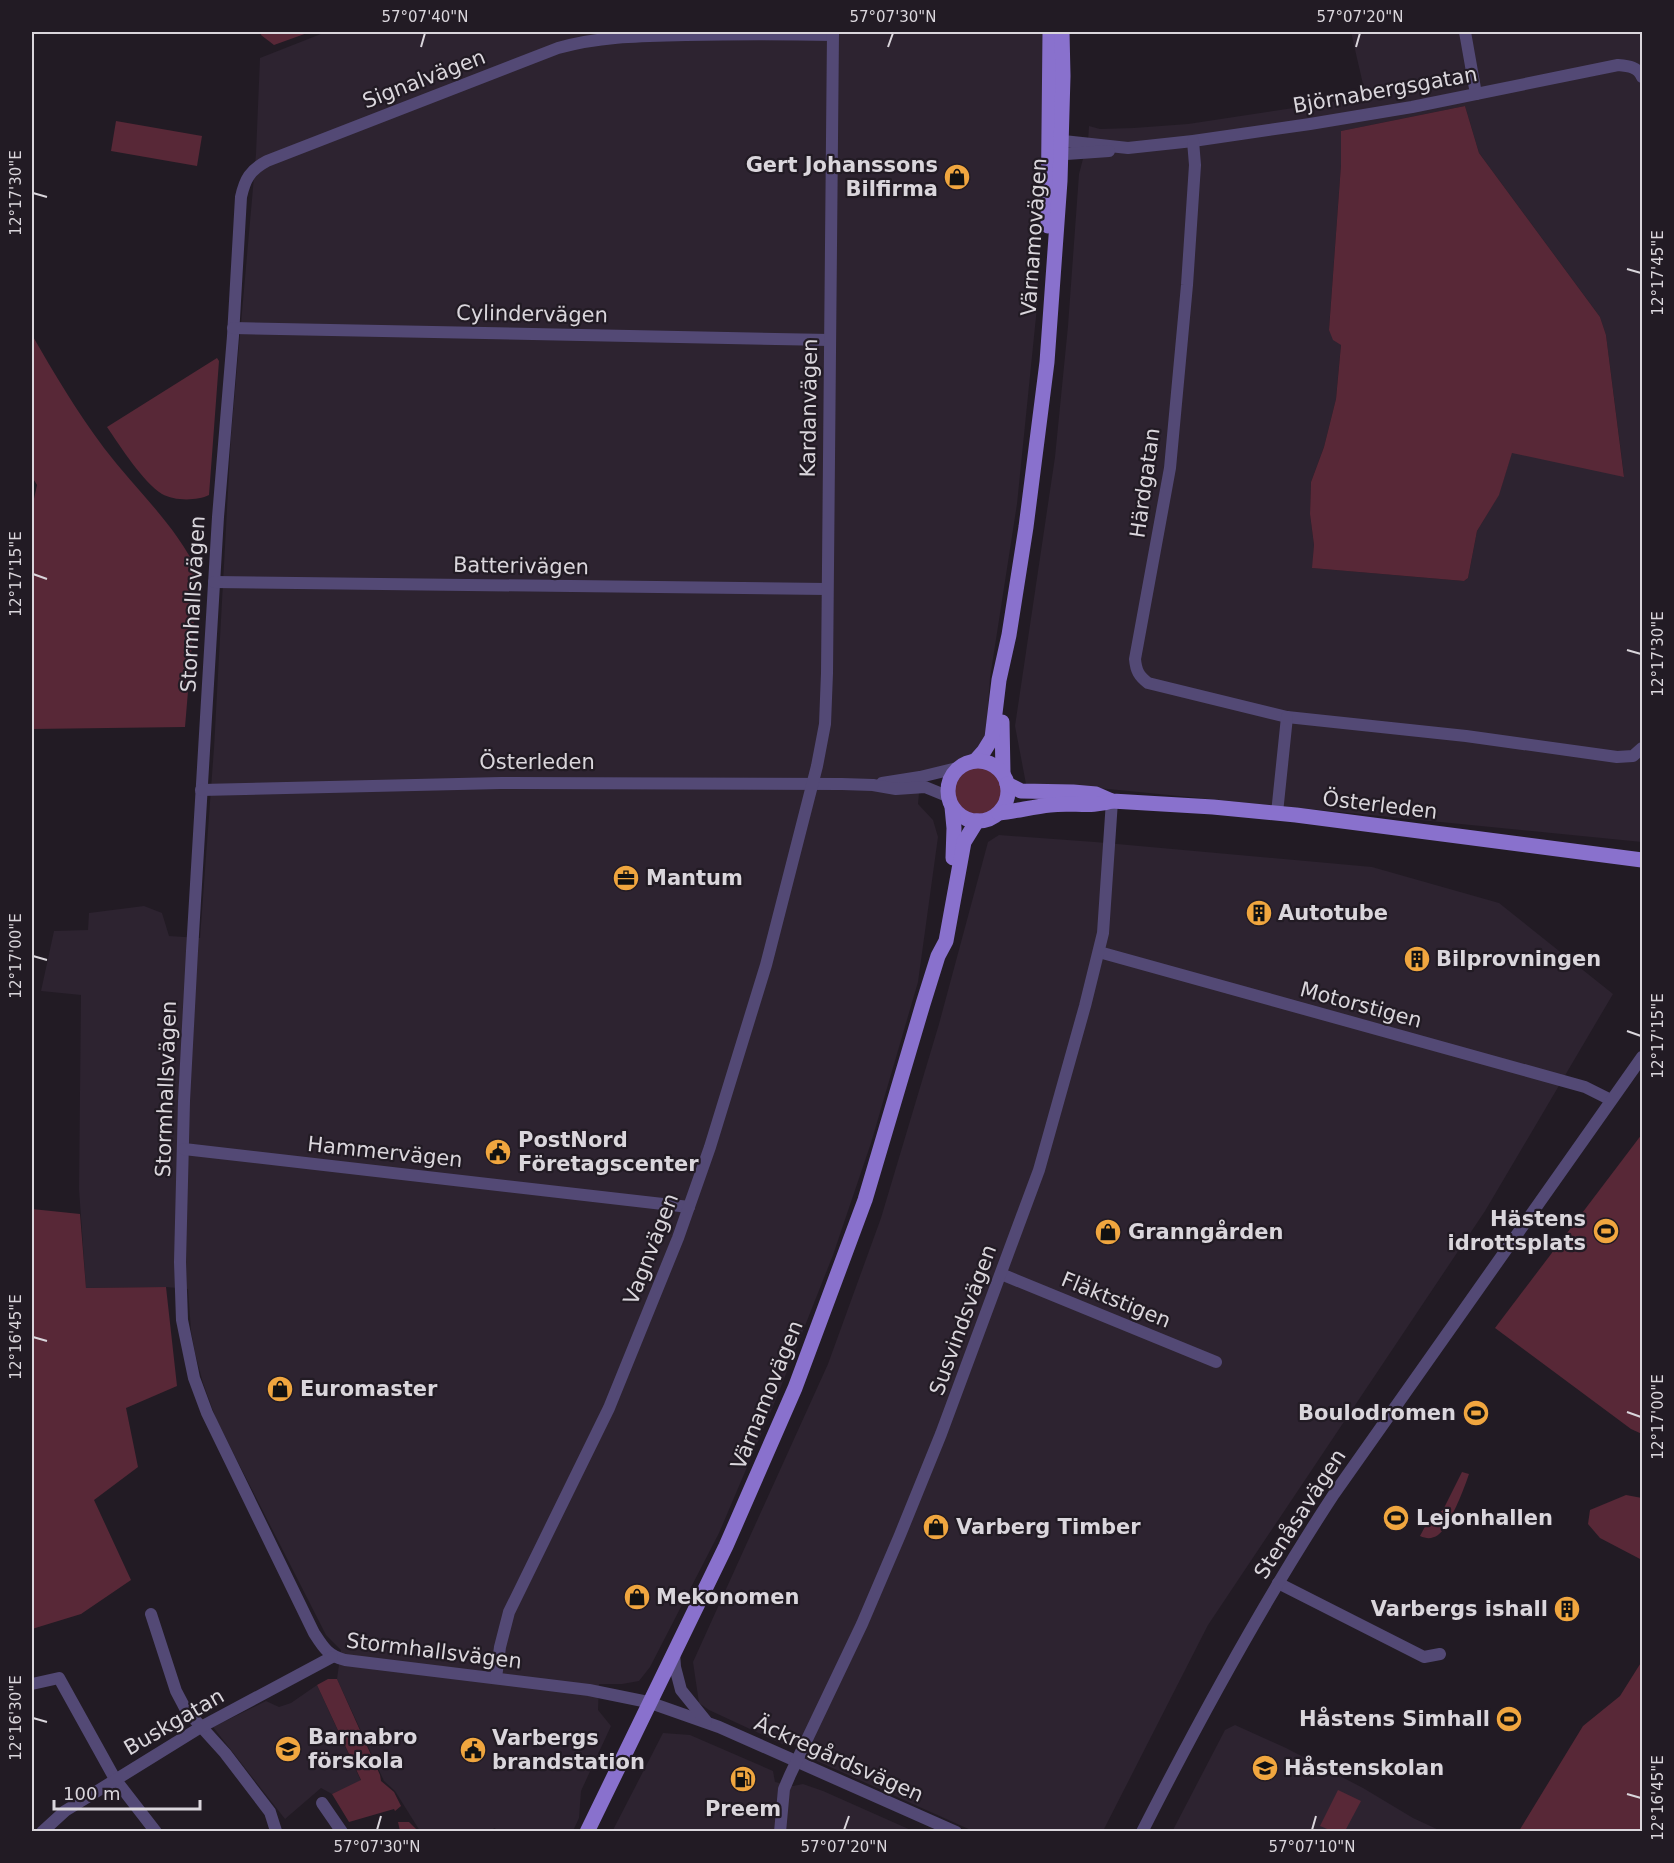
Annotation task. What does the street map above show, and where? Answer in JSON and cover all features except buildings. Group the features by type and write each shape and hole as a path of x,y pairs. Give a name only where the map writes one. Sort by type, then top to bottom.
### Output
{"main road":[{"name":"Värnamovägen","path":"1050,32 1056,148"},
{"name":"Värnamovägen","path":"976,760 992,738 999,680 1009,635 1026,527 1047,363 1062,32"},
{"name":"Värnamovägen","path":"999,813 1007,800 1001,725 1009,635"},
{"path":"957,768 976,760 991,763 1005,779"},
{"name":"Värnamovägen","path":"587,1832 648,1702 726,1546 799,1377 865,1200 938,956 952,877 954,828 949,781 957,768"},
{"name":"Österleden","path":"1005,779 1021,791 1096,794 1112,801 1277,813 1642,860"},
{"path":"950,801 963,817 977,821 999,813"},
{"name":"Österleden","path":"999,813 1051,805 1080,803 1099,805 1112,801"},
{"name":"Värnamovägen","path":"938,956 946,941 963,842 977,821"}],"street":[{"path":"1465,32 1476,94"},
{"name":"Signalvägen","path":"250,172 277,157 558,48 586,40 688,35 833,34"},
{"name":"Kardanvägen","path":"812,784 825,724 833,34"},
{"name":"Björnabergsgatan","path":"1056,148 1116,151 1321,123 1618,65 1632,67 1640,71 1642,77"},
{"name":"Härdgatan","path":"1194,141 1195,165 1187,285 1170,468 1135,659 1136,670 1148,683 1287,717 1466,736 1617,757 1633,756 1642,748"},
{"name":"Stormhallsvägen","path":"250,172 243,186 241,197 218,516 184,1101 180,1262 182,1320 194,1378 215,1431 309,1623 325,1651 332,1657 589,1690 648,1702"},
{"name":"Cylindervägen","path":"233,328 830,340"},
{"name":"Batterivägen","path":"214,582 827,589"},
{"path":"1277,813 1287,717"},
{"name":"Österleden","path":"873,785 957,768"},
{"name":"Österleden","path":"201,790 501,783 812,784 873,785 896,789 925,787 950,801"},
{"name":"Vagnvägen","path":"496,1678 500,1647 509,1612 609,1408 689,1207 730,1086 766,965 812,784"},
{"name":"Susvindsvägen","path":"780,1832 784,1789 862,1624 900,1535 941,1434 1039,1170 1103,933 1112,801"},
{"name":"Motorstigen","path":"1099,952 1585,1087 1611,1100"},
{"name":"Stenåsavägen","path":"1142,1832 1278,1583 1334,1494 1642,1057"},
{"name":"Hammervägen","path":"184,1149 689,1207"},
{"name":"Fläktstigen","path":"1001,1274 1216,1362"},
{"path":"1278,1583 1424,1657 1440,1654"},
{"path":"151,1614 176,1691 186,1710 225,1753 270,1812 276,1832"},
{"name":"Äckregårdsvägen","path":"674,1649 675,1667 681,1690 707,1722"},
{"name":"Buskgatan","path":"42,1832 65,1812 201,1726 332,1657"},
{"path":"32,1684 59,1678 115,1779 156,1832"},
{"name":"Äckregårdsvägen","path":"648,1702 707,1722 956,1832"},
{"path":"322,1803 342,1832"}],"shaded area":[{"path":"262,32 310,32 274,45 261,35"},
{"path":"326,32 1045,32 1043,146 1037,176 1035,210 1038,213 1039,242 1037,307 1017,504 990,678 986,737 977,752 951,764 921,772 918,804 933,820 938,837 918,982 871,1143 833,1255 776,1399 719,1533 650,1667 639,1681 599,1684 598,1710 611,1726 581,1791 579,1818 573,1831 503,1832 494,1828 492,1831 420,1831 395,1791 384,1781 337,1679 341,1650 326,1635 216,1419 195,1353 188,1289 86,1288 79,1189 81,995 41,991 54,931 88,930 89,913 144,906 162,913 169,936 200,938 214,748 231,436 256,154 260,58"},
{"path":"1351,32 1642,32 1642,842 1088,787 1026,784 1015,726 1055,457 1068,326 1079,174 1083,159 1087,157 1089,126 1100,129 1188,124 1360,98 1365,93","holes":["1465,106 1479,153 1600,317 1606,335 1624,476 1512,452 1499,494 1477,531 1468,578 1464,581 1313,568 1311,482 1324,447 1336,399 1341,345 1329,330 1341,165 1341,131"]},
{"path":"1465,106 1479,153 1600,317 1606,335 1624,477 1512,453 1499,495 1477,531 1468,578 1464,581 1312,568 1314,545 1310,514 1311,482 1324,447 1336,399 1341,345 1333,340 1329,330 1341,165 1341,131"},
{"path":"116,121 202,136 197,166 111,151"},
{"path":"32,335 94,434 167,523 198,572 185,727 32,729 32,508 37,485 32,477"},
{"path":"217,358 219,361 209,495 186,499 167,496 140,473 107,427"},
{"path":"978,766 992,770 999,777 1003,791 999,805 992,812 978,816 964,812 957,805 953,791 957,777 964,770"},
{"path":"999,835 1372,867 1499,903 1613,994 1485,1211 1208,1625 1103,1831 973,1831 817,1761 813,1754 790,1742 782,1744 709,1710 699,1703 693,1662 828,1364 881,1218 939,1024 988,842"},
{"name":"Hästens idrottsplats","path":"1642,1134 1642,1434 1631,1429 1495,1328"},
{"path":"32,1209 80,1214 86,1288 166,1287 177,1386 126,1408 138,1467 94,1500 131,1580 81,1614 32,1629"},
{"path":"1462,1472 1469,1474 1447,1524 1436,1536 1425,1538 1420,1536 1429,1519 1443,1510"},
{"path":"1626,1495 1642,1498 1642,1560 1600,1538 1588,1524 1590,1510"},
{"path":"1642,1661 1642,1831 1519,1831 1583,1726 1620,1696"},
{"path":"328,1679 337,1679 381,1781 394,1792 401,1806 395,1811 394,1809 349,1822 332,1794 361,1780 317,1685"},
{"name":"Barnabro förskola","path":"317,1685 361,1781 332,1794 321,1788 285,1819 213,1727 266,1701 279,1707 291,1703"},
{"name":"Håstenskolan","path":"1235,1725 1286,1748 1441,1831 1172,1832 1225,1730"},
{"path":"663,1733 690,1735 773,1771 775,1782 793,1786 803,1784 823,1791 913,1831 612,1832"},
{"path":"1338,1790 1361,1801 1345,1831 1332,1831 1320,1826"},
{"path":"398,1822 409,1822 418,1831 400,1831"}],"place":[{"name":"Gert Johanssons Bilfirma","path":"957,177"},
{"name":"Mantum","path":"626,878"},
{"name":"Autotube","path":"1259,913"},
{"name":"Bilprovningen","path":"1417,959"},
{"name":"PostNord Företagscenter","path":"498,1152"},
{"name":"Hästens idrottsplats","path":"1606,1231"},
{"name":"Granngården","path":"1108,1232"},
{"name":"Euromaster","path":"280,1389"},
{"name":"Boulodromen","path":"1476,1413"},
{"name":"Lejonhallen","path":"1396,1518"},
{"name":"Varberg Timber","path":"936,1527"},
{"name":"Mekonomen","path":"637,1597"},
{"name":"Varbergs ishall","path":"1567,1609"},
{"name":"Håstens Simhall","path":"1509,1719"},
{"name":"Barnabro förskola","path":"288,1749"},
{"name":"Varbergs brandstation","path":"473,1750"},
{"name":"Håstenskolan","path":"1265,1768"},
{"name":"Preem","path":"743,1779"}]}
